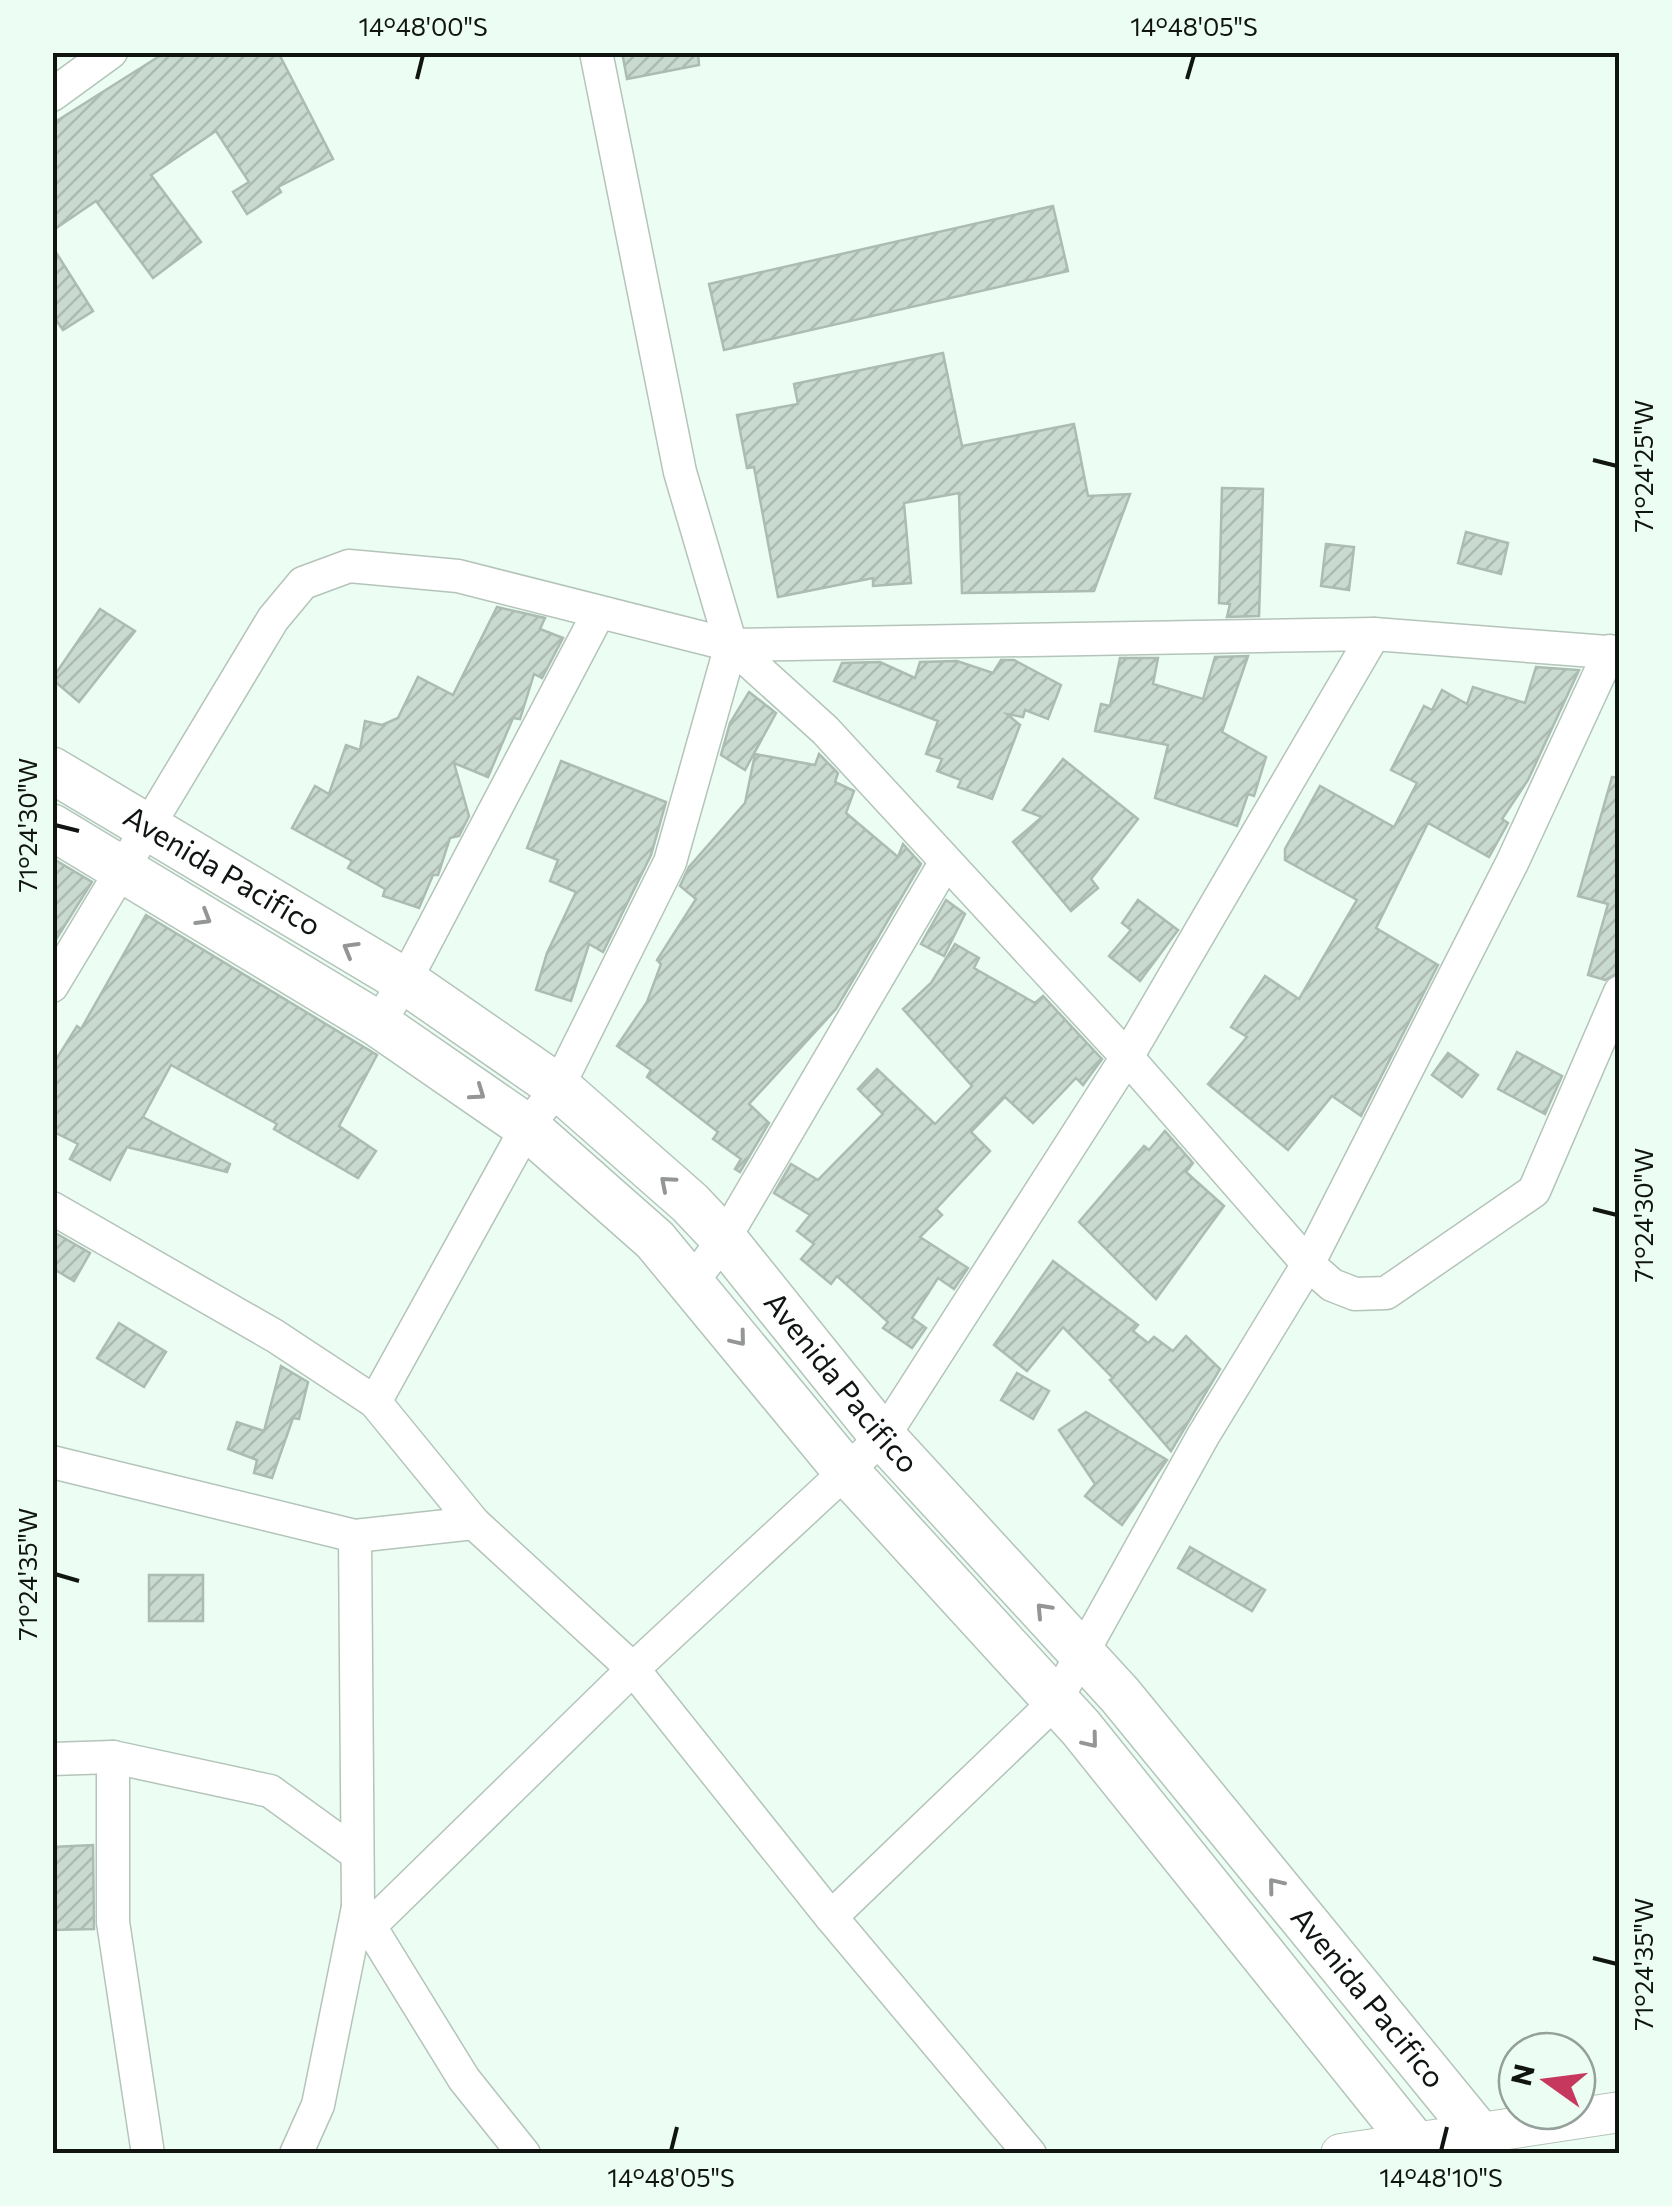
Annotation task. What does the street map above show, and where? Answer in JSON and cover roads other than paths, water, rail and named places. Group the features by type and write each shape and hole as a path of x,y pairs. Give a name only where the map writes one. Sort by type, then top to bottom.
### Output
{"main road":[{"name":"Avenida Pacifico","path":"52,770 405,981 558,1087 724,1238 884,1437 1081,1652 1482,2144"},
{"name":"Avenida Pacifico","path":"52,827 378,1024 526,1127 655,1240 693,1281 845,1470 1055,1702 1420,2148"}],"street":[{"path":"52,94 111,52"},
{"path":"596,52 680,472 731,645 825,730 1127,1057 1308,1264 1332,1285 1355,1294 1386,1293 1534,1191 1620,992"},
{"path":"52,986 273,620 303,583 349,566 458,576 731,645 1374,634 1615,652 1308,1264 1204,1436 1055,1702 832,1917"},
{"path":"378,1024 405,981 598,614"},
{"path":"364,1917 884,1437 1127,1057 1374,634"},
{"path":"375,1402 526,1127 558,1087 670,862 731,645"},
{"path":"693,1281 724,1238 945,862"},
{"path":"52,1208 275,1336 375,1402 474,1523 633,1670 1030,2154"},
{"path":"52,1462 355,1536 474,1523"},
{"path":"296,2154 318,2105 364,1917 357,1854 355,1536"},
{"path":"52,1758 113,1757 270,1791 357,1854"},
{"path":"113,1757 113,1922 148,2154"},
{"path":"364,1917 464,2079 524,2154"},
{"path":"1341,2154 1482,2144 1620,2112"}]}
